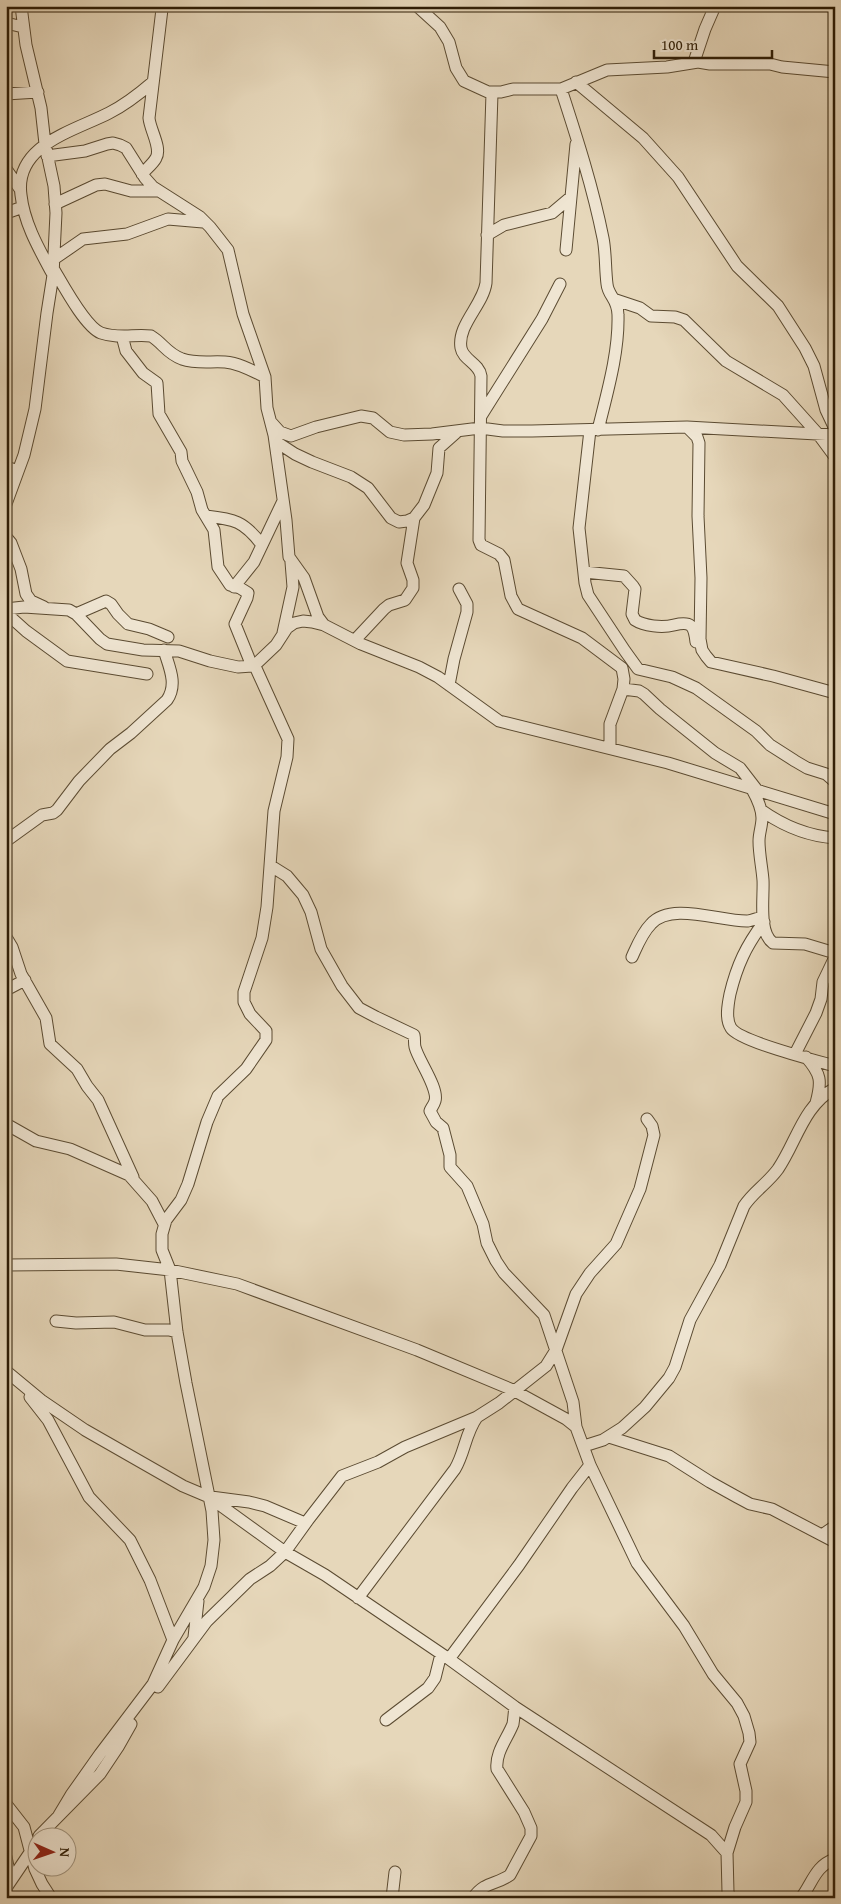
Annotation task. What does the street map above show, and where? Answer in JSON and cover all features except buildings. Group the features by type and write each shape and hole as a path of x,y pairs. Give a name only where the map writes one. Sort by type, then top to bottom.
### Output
{"street":[{"path":"417,6 440,27 449,42 456,68 464,81 492,93 514,89 561,89 607,70 667,67 694,62 710,64 763,63 835,72"},
{"path":"694,62 715,6"},
{"path":"6,504 18,471 35,409 53,267 55,204 54,186 47,156 38,92 19,7"},
{"path":"142,174 158,153 158,147 149,123 162,9"},
{"path":"6,23 23,27"},
{"path":"153,82 134,98 109,113 45,144 29,159 23,171 20,189 23,207 37,245 53,267 76,306 93,327 100,332 122,336 151,336 165,349 183,359 202,364 228,362 265,377"},
{"path":"576,82 643,138 678,178 737,266 778,306 805,348 814,366 826,410 835,429"},
{"path":"561,89 603,237 608,289 616,300 618,316 616,349 594,430 579,528 588,595 638,669 672,677 696,688 795,762 826,774 835,782"},
{"path":"7,94 38,92"},
{"path":"492,93 485,289 462,333 461,347 464,354 481,372 478,533 481,545 499,554 504,560 511,596 518,609 582,638 623,671 623,689 610,724 610,748"},
{"path":"566,250 576,137"},
{"path":"47,156 85,151 113,143 126,148 142,174 158,191 205,222 228,250 243,314 265,377 266,401 275,441 293,586 282,635"},
{"path":"6,169 20,189"},
{"path":"55,204 96,185 105,184 131,191 158,191"},
{"path":"487,234 504,224 552,212 571,198"},
{"path":"6,213 23,207"},
{"path":"53,267 82,239 127,234 168,220 205,222"},
{"path":"271,422 280,432 291,436 316,427 362,416 374,418 390,432 397,434 432,434 458,431 480,423 542,320 560,284"},
{"path":"616,300 640,308 651,316 675,317 684,320 726,361 783,394 818,434 835,457"},
{"path":"59,1815 100,1754 153,1684 173,1640 208,1579 214,1540 209,1497 177,1332 170,1270 161,1244 164,1224 181,1200 188,1184 207,1122 218,1096 246,1069 266,1040 266,1031 250,1014 244,1002 244,992 262,938 271,866 274,811 287,757 288,739 235,624 248,595 243,589 230,586 219,568 214,530 182,461 181,452 159,414 156,381 143,373 126,351 122,336"},
{"path":"480,423 503,431 686,427 835,435"},
{"path":"686,427 697,438 699,443 700,639 706,656 715,662"},
{"path":"275,441 295,454 357,481 368,488 394,520 399,522 414,518 424,506 437,473 440,446 458,431"},
{"path":"6,467 18,471"},
{"path":"234,587 254,562 283,501"},
{"path":"206,516 230,519 241,523 249,528 262,544"},
{"path":"355,640 384,609 404,601 412,591 413,580 406,563 414,518"},
{"path":"6,537 21,569 26,594 31,601 46,608"},
{"path":"291,562 304,578 318,617 324,626"},
{"path":"584,572 624,576 635,589 632,614 634,620 646,625 671,626 687,624 694,630 700,657 835,694"},
{"path":"449,685 467,612 467,604 459,589"},
{"path":"76,614 106,601 111,604 128,624 168,637"},
{"path":"6,609 24,607 69,610 76,614 88,629 107,644 144,650 179,651 210,662 238,667 253,665 276,644 287,628 294,623 303,621 324,626 361,644 419,667 449,685 499,720 668,763 835,814"},
{"path":"6,613 26,632 67,661 147,674"},
{"path":"6,841 42,815 53,813 57,810 79,781 110,749 131,733 171,694 173,684 164,650"},
{"path":"623,689 639,691 644,694 660,710 715,752 740,768 754,790 762,819 759,852 763,880 764,919 768,938 772,943 805,944 835,953"},
{"path":"761,810 774,819 799,830 814,835 835,838"},
{"path":"271,866 287,876 303,895 311,912 321,949 342,986 359,1008 414,1035 416,1049 425,1067 426,1074 432,1081 436,1096 430,1111 436,1122 444,1130 451,1168 467,1187 484,1227 487,1243 496,1262 522,1292 542,1311 552,1334 573,1402 576,1427 590,1465 637,1563 684,1626 713,1674 737,1703 744,1716 750,1742 740,1764 746,1791 746,1802 734,1827 727,1853 728,1892 730,1898"},
{"path":"632,957 640,938 651,923 666,914 684,913 749,921 764,919"},
{"path":"764,919 737,968 728,1005 728,1019 731,1028 737,1034 835,1066"},
{"path":"6,937 25,980 46,1018 50,1044 77,1069 95,1095 133,1177 152,1201 164,1224"},
{"path":"801,1056 822,999 823,982 835,957"},
{"path":"6,990 25,980"},
{"path":"801,1056 818,1074 820,1082 816,1103"},
{"path":"584,1446 599,1442 622,1428 645,1407 669,1378 675,1367 690,1320 720,1265 744,1206 779,1167 810,1110 827,1093 835,1088"},
{"path":"49,1826 100,1774 133,1720 207,1621 250,1579 270,1566 285,1552 342,1476 378,1462 405,1447 477,1417 499,1403 513,1390 545,1367 556,1350 576,1294 590,1273 616,1244 640,1189 654,1135 652,1126 646,1119"},
{"path":"6,1124 31,1138 70,1149 133,1177"},
{"path":"152,1201 171,1212"},
{"path":"6,1265 116,1264 170,1270 228,1281 417,1350 513,1390 566,1419 576,1427"},
{"path":"56,1321 76,1323 114,1322 146,1330 177,1332"},
{"path":"6,1371 66,1417 108,1444 183,1486 209,1497 285,1552 325,1575 515,1707 700,1827 711,1835 727,1853"},
{"path":"20,1383 48,1420 89,1497 130,1540 153,1587 173,1640"},
{"path":"358,1598 455,1469 462,1456 470,1427 477,1417"},
{"path":"609,1437 669,1456 750,1504 772,1509 835,1542"},
{"path":"386,1720 428,1688 445,1657 520,1565 572,1488 590,1465"},
{"path":"209,1497 265,1506 305,1523"},
{"path":"822,1535 835,1526"},
{"path":"194,1638 198,1597"},
{"path":"473,1898 480,1888 488,1883 504,1879 510,1875 532,1832 529,1821 497,1769 501,1749 513,1722 515,1707"},
{"path":"6,1804 24,1826 28,1843"},
{"path":"8,1885 28,1855"},
{"path":"6,1857 9,1871 8,1885"},
{"path":"801,1898 823,1864 835,1859"},
{"path":"392,1898 395,1872"},
{"path":"39,1876 51,1898"}]}
